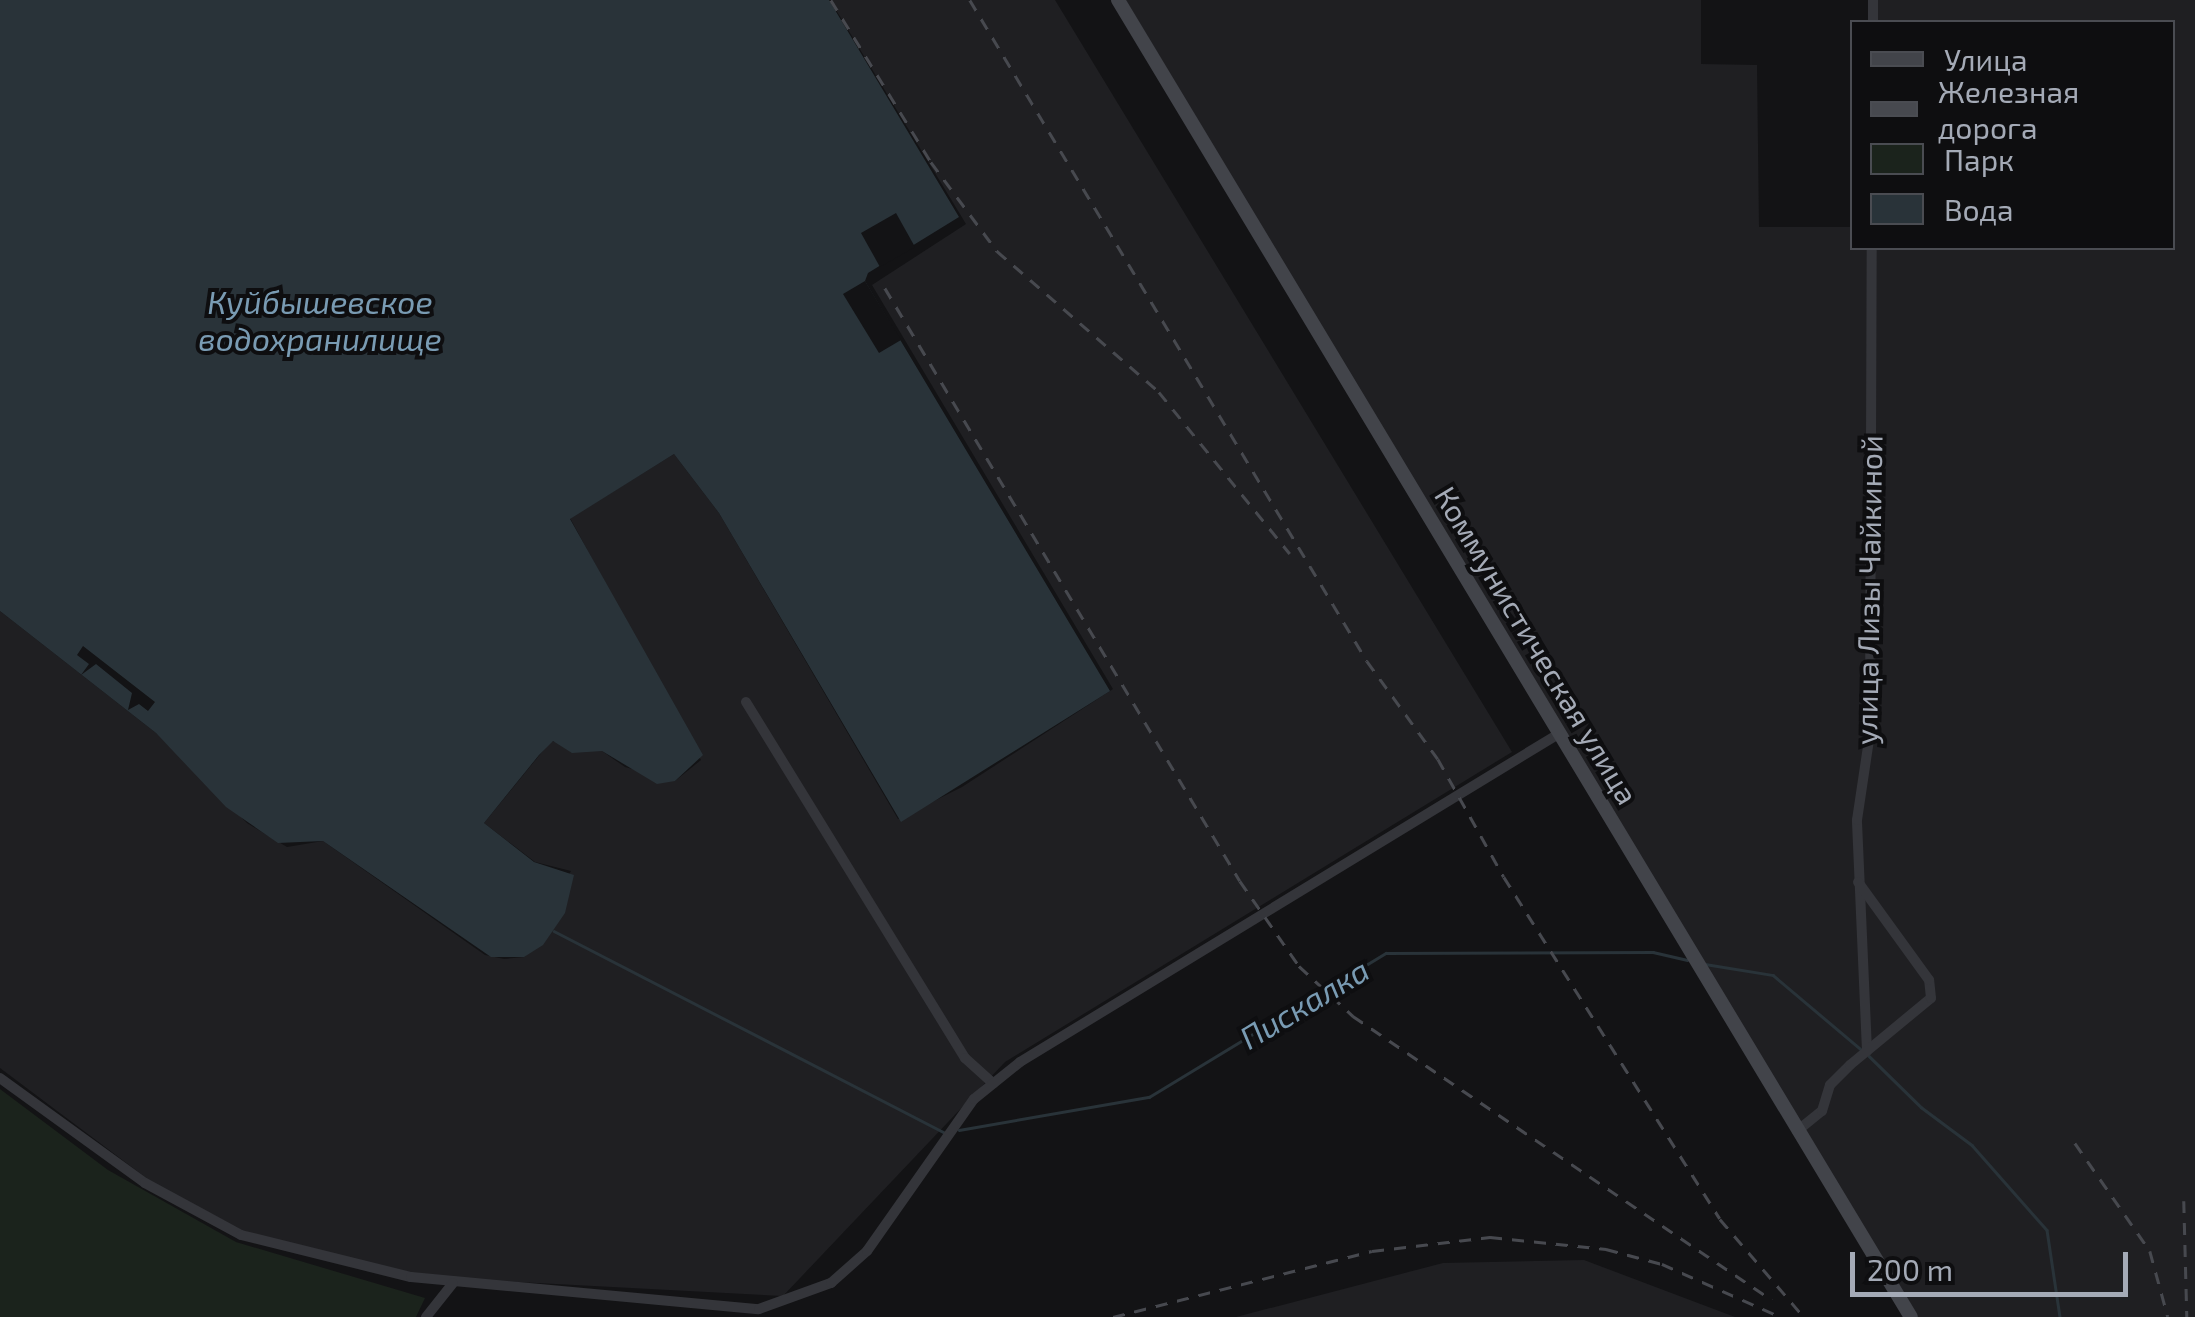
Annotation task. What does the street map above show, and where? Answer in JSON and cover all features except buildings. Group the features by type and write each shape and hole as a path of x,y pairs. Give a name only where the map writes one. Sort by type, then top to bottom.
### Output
{"main road":[{"name":"Коммунистическая улица","path":"1118,0 1911,1317"}],"street":[{"name":"улица Лизы Чайкиной","path":"1867,1051 1857,820 1870,733 1872,250"},
{"path":"746,702 966,1058 993,1084"},
{"path":"0,1078 145,1183 241,1235 453,1283 759,1308 831,1283 867,1252 974,1098 993,1084 1560,733"},
{"path":"1796,1131 1822,1111 1830,1086 1931,998 1929,980 1858,882"},
{"path":"426,1317 453,1283"}],"shaded area":[{"path":"830,0 1055,0 1512,752 1005,1062 783,1296 403,1276 244,1231 153,1183 0,1068 0,611 156,733 247,823 287,847 323,841 485,955 504,959 524,957 571,871 535,862 484,823 551,741 602,751 625,767 675,781 701,760 570,518 674,454 719,513 898,819 962,787 1113,689 872,285 966,224"},
{"path":"1126,0 1701,0 1701,64 1757,65 1759,227 1850,227 1850,250 2175,250 2175,20 1877,20 1877,0 2195,0 2195,1317 1914,1317"},
{"path":"1584,1260 1735,1317 1236,1317 1443,1263"}],"green space":[{"path":"0,1089 108,1170 236,1242 425,1298 416,1317 0,1317"}],"water":[{"name":"Куйбышевское водохранилище","path":"0,0 829,0 959,217 868,273 865,281 1110,691 901,822 719,513 674,454 570,519 703,755 675,781 657,784 602,751 572,753 553,741 539,755 484,823 534,862 574,875 565,913 543,945 524,957 491,957 323,841 278,843 226,807 156,733 0,611"}],"pier":[{"path":"896,213 915,247 880,267 861,233"},
{"path":"865,281 901,340 879,353 843,294"},
{"path":"83,646 155,702 148,711 139,704 128,710 132,693 96,664 81,675 89,664 77,655"}],"waterway":[{"name":"Пискалка","path":"554,931 946,1133"},
{"name":"Пискалка","path":"959,1130 1149,1097 1386,953 1653,952 1687,960"},
{"name":"Пискалка","path":"1705,964 1773,975 1863,1051"},
{"name":"Пискалка","path":"1869,1056 1921,1107 1972,1145 2047,1230 2060,1317"}],"railway":[{"path":"831,0 931,162 997,251 1159,392 1290,554"},
{"path":"970,0 1367,661 1438,759 1504,877 1720,1219 1804,1317"},
{"path":"885,288 1240,881 1299,966 1353,1016 1772,1300"},
{"path":"2075,1143 2150,1251 2168,1317"},
{"path":"2184,1201 2187,1317"},
{"path":"1113,1317 1372,1251 1490,1237 1606,1249 1662,1264 1781,1317"}]}
